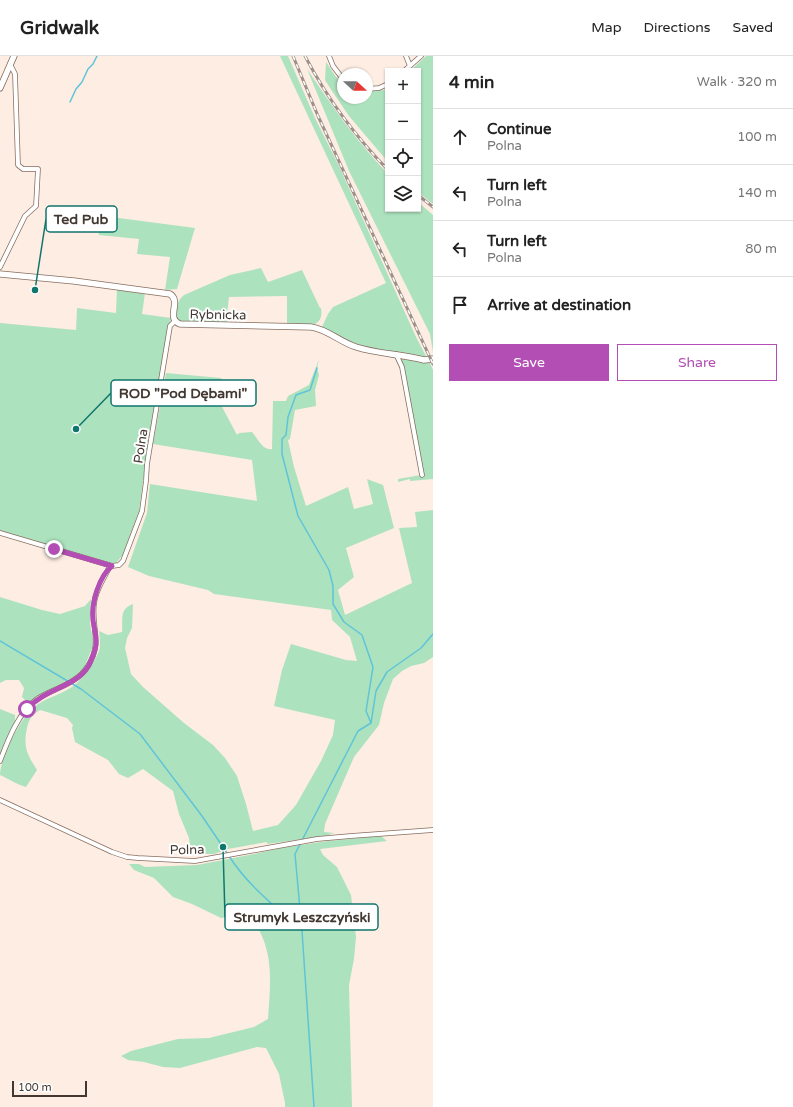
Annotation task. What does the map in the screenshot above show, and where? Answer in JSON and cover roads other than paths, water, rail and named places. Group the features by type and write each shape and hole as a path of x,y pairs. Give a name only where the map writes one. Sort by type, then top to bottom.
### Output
{"street":[{"path":"0,88 14,56"},
{"path":"329,56 337,71"},
{"path":"406,56 410,66"},
{"path":"408,68 421,56"},
{"path":"0,266 25,216 36,206 39,179 38,169 23,169 18,165 15,74 10,64"},
{"path":"373,88 385,85"},
{"name":"Rybnicka","path":"0,274 74,281 170,294 175,300 172,316 175,321 182,324 315,328 355,347 424,360 433,359"},
{"name":"Polna","path":"0,761 19,721 30,705 49,692 71,682 87,668 96,641 93,618 95,599 102,582 112,566 118,566 123,561 142,511 147,464 170,326 175,321"},
{"path":"396,354 402,367 422,475"},
{"path":"0,533 112,566"},
{"name":"Polna","path":"0,800 112,852 122,855 184,861 205,860 301,842 351,836 433,830"}],"waterway":[{"path":"70,102 76,89 82,82 88,69 93,64 97,56"},
{"path":"317,368 310,390 296,395 288,417 286,435 282,439 282,454 298,516 329,570 333,586 333,604 344,622 362,635 373,667 366,711 371,723"},
{"path":"302,931 295,854 358,731 371,723 376,691 387,672 421,648 433,634"},
{"path":"0,641 81,689 140,734 202,816 227,853"},
{"path":"229,856 254,887 302,931 314,1107"}],"railway":[{"path":"293,56 318,116 433,364"},
{"path":"305,56 342,116 364,144 385,167"},
{"path":"421,197 433,207"}],"place":[{"name":"Ted Pub","path":"35,290"},
{"name":"ROD \"Pod Dębami\"","path":"76,429"},
{"name":"Strumyk Leszczyński","path":"223,847"}]}
